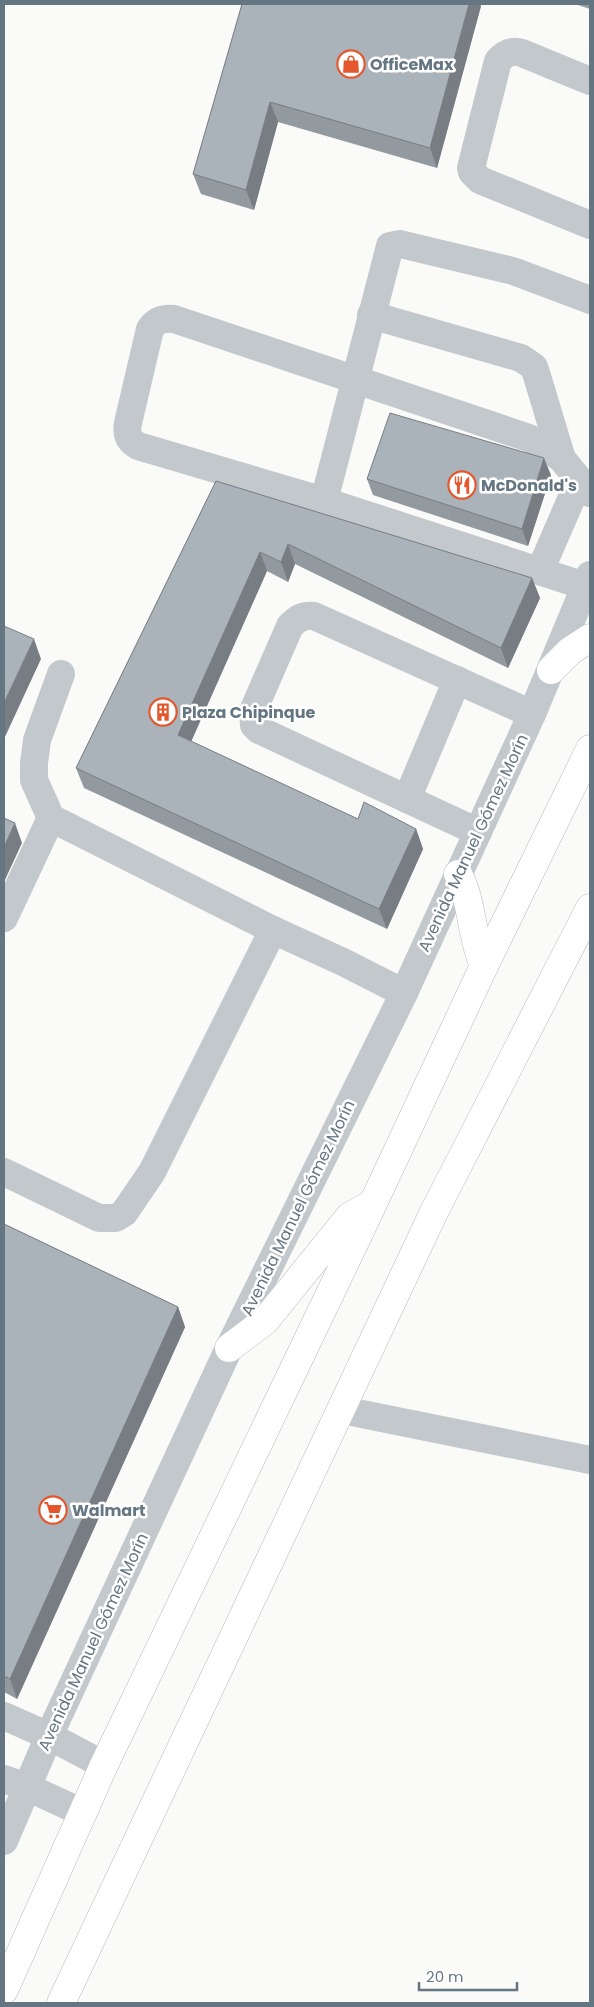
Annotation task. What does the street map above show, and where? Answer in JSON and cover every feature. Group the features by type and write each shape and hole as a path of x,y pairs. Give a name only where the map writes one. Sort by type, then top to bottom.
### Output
{"main road":[{"path":"551,670 570,650 590,638"},
{"path":"4,1990 81,1812 373,1203 484,966 590,749"},
{"path":"458,874 466,890 476,947 484,966"},
{"path":"61,2003 434,1212 590,908"},
{"path":"229,1348 265,1321 349,1218 360,1209 373,1203"}],"street":[{"path":"590,81 522,53 510,52 502,56 498,61 471,168 472,172 480,180 590,225"},
{"path":"324,502 388,250 395,244 512,271 590,300"},
{"path":"371,315 522,358 529,362 537,376 562,459"},
{"path":"540,571 584,487 562,459 547,448 529,438 354,381 174,319 160,319 150,329 127,429 130,442 540,571 588,580"},
{"name":"Avenida Manuel Gómez Morín","path":"4,1841 15,1783 49,1736 229,1348 404,993 532,714 588,580"},
{"path":"478,832 259,730 254,725 253,711 290,626 297,618 305,615 323,620 532,714"},
{"path":"61,674 37,740 34,762 34,780 51,818 273,930 404,993"},
{"path":"406,799 457,680"},
{"path":"4,918 51,818"},
{"path":"4,1172 99,1218 108,1219 124,1213 152,1172 273,930"},
{"path":"342,1410 590,1460"},
{"path":"4,1716 49,1736 104,1765"},
{"path":"15,1783 81,1812"}],"building":[{"name":"OfficeMax","path":"242,4 469,4 430,148 270,102 246,190 193,174"},
{"name":"McDonald's","path":"390,413 544,458 522,529 367,479"},
{"name":"Plaza Chipinque","path":"216,481 532,578 501,648 288,544 281,562 260,552 178,735 358,819 364,802 416,829 379,909 76,768"},
{"path":"4,626 34,639 4,703"},
{"path":"4,818 15,823 4,847"},
{"name":"Walmart","path":"4,1224 178,1307 10,1679 4,1676"}],"place":[{"name":"OfficeMax","path":"351,64"},
{"name":"McDonald's","path":"462,485"},
{"name":"Plaza Chipinque","path":"163,712"},
{"name":"Walmart","path":"53,1510"}]}
